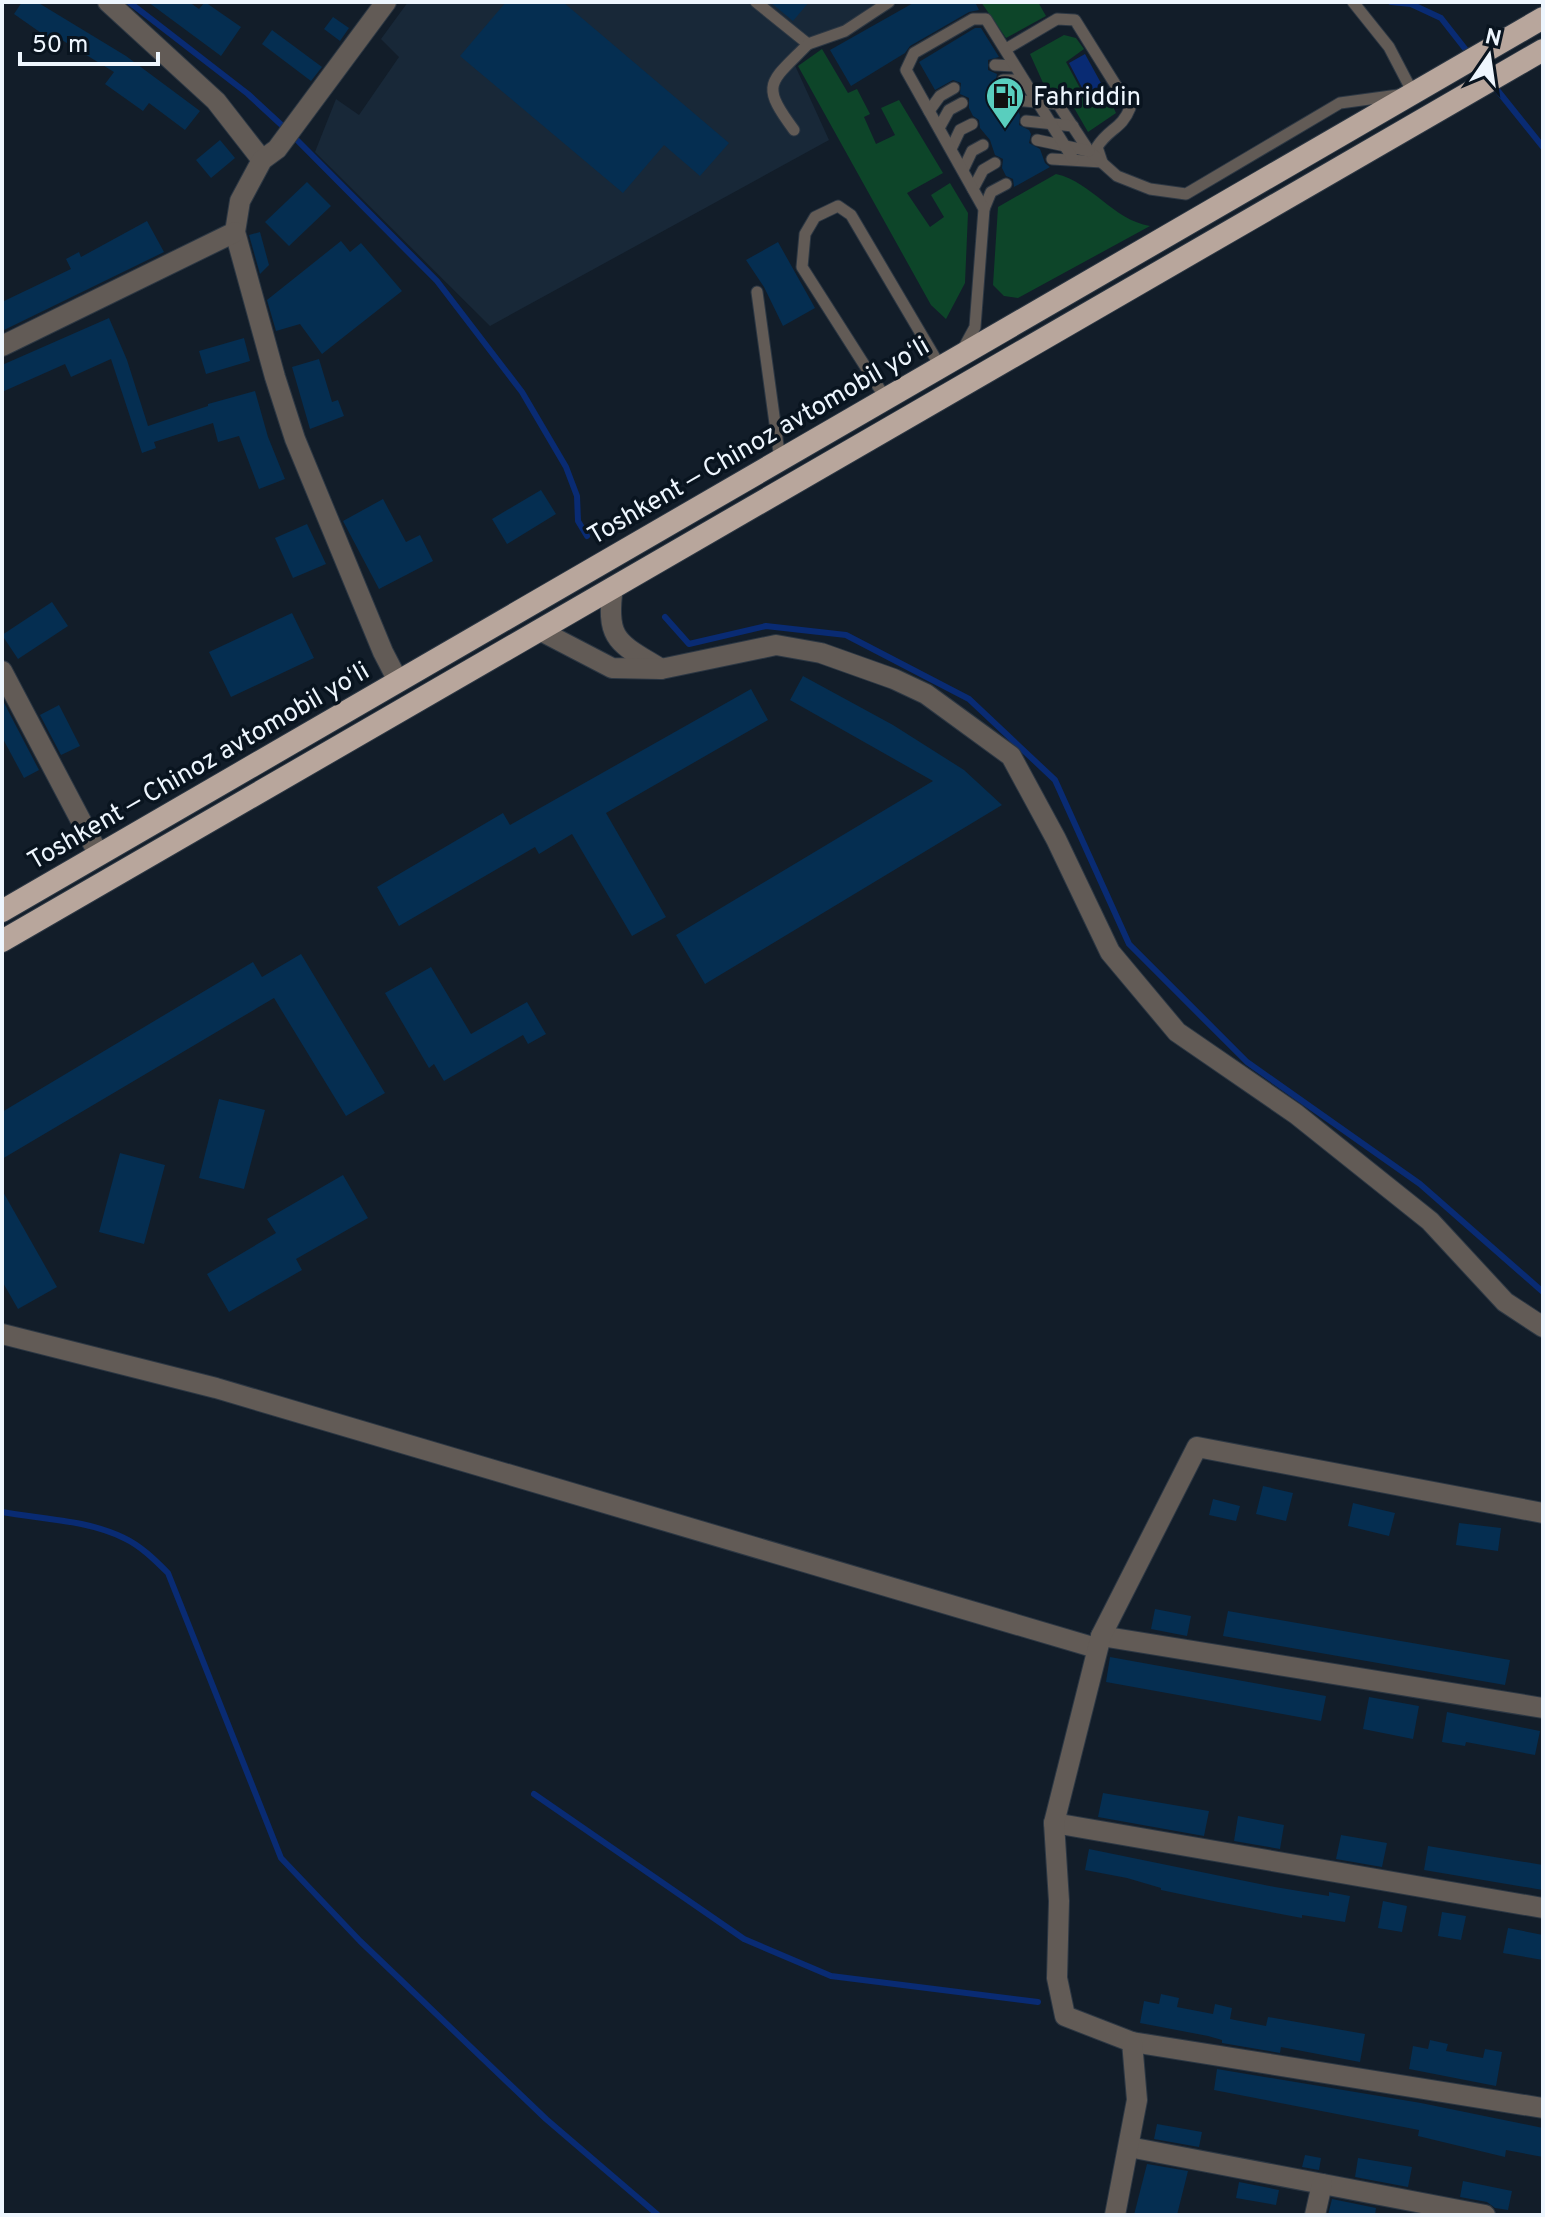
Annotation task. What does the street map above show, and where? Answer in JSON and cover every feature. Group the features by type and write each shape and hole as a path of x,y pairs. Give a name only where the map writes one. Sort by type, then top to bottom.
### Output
{"highway":[{"name":"Toshkent — Chinoz avtomobil yoʻli","path":"2,911 1543,18"},
{"name":"Toshkent — Chinoz avtomobil yoʻli","path":"2,941 1543,50"},
{"path":"157,821 149,838 162,848"}],"street":[{"path":"108,2 216,101 262,160"},
{"path":"386,2 277,149 262,160 240,201 235,232 295,439 383,652 398,681"},
{"path":"2,346 235,232"},
{"path":"613,587 609,615 620,643 661,669"},
{"path":"539,630 612,668 661,669 776,645 821,653 926,694 1011,756 1056,839 1110,952 1177,1032 1296,1114 1430,1221 1505,1302 1543,1327"},
{"path":"2,671 99,855"},
{"path":"2,1334 216,1388 1098,1642 1543,1708"},
{"path":"1543,1513 1197,1447 1098,1642 1054,1823 1059,1901 1057,1978 1065,2016 1132,2042 1543,2108"},
{"path":"1054,1823 1543,1908"},
{"path":"1115,2215 1137,2100 1132,2042"},
{"path":"1129,2147 1485,2215"},
{"path":"1315,2215 1322,2184"}],"lane":[{"path":"756,2 808,44"},
{"path":"794,130 771,94 774,83 808,44 845,31 889,2"},
{"path":"1014,100 1058,104 1089,151 1117,176 1150,189 1186,194 1340,103 1413,93 1389,47 1353,2"},
{"path":"984,209 906,70 914,53 973,19 986,19 1073,159"},
{"path":"1006,49 1057,19 1075,20 1130,108 1125,122 1105,134 1097,147 1102,162"},
{"path":"995,65 1014,66"},
{"path":"1003,80 1023,80"},
{"path":"929,111 940,96 954,88"},
{"path":"939,128 949,110 962,103"},
{"path":"1026,121 1073,126"},
{"path":"951,149 960,130 972,124"},
{"path":"1037,140 1089,151"},
{"path":"963,170 972,151 983,145"},
{"path":"1052,159 1102,162"},
{"path":"973,189 983,170 995,163"},
{"path":"960,355 975,327 984,209 991,192 1006,184"},
{"path":"886,399 802,267 805,234 815,217 838,206 851,215 940,366"},
{"path":"757,292 780,460"}],"shaded area":[{"path":"408,2 877,2 793,61 829,140 490,326 315,152 336,99 359,115 399,57 381,39"}],"green space":[{"path":"981,2 1038,2 1046,16 1006,38"},
{"path":"1064,35 1076,38 1084,49 1066,62 1089,105 1108,96 1116,113 1088,132 1066,94 1048,94 1030,54"},
{"path":"822,49 848,93 857,89 870,114 864,117 876,144 895,135 881,108 899,100 943,173 907,193 930,227 944,217 931,195 950,183 968,213 965,283 946,319 931,305 798,66"},
{"path":"1056,174 1081,185 1125,216 1150,226 1018,298 1004,296 993,285 998,207"}],"water":[{"path":"1085,54 1107,94 1090,103 1069,63"}],"building":[{"path":"22,2 37,2 126,56 200,111 185,130 149,103 143,111 105,84 114,72 57,37 54,42 14,14"},
{"path":"148,2 189,2 199,9 205,2 241,27 221,56"},
{"path":"506,2 563,2 729,143 700,176 664,145 623,193 460,56"},
{"path":"770,2 809,2 793,21"},
{"path":"915,2 975,2 979,10 969,12 910,46 905,53 851,86 830,50"},
{"path":"333,17 349,28 340,41 324,29"},
{"name":"Fahriddin","path":"975,28 981,28 999,57 988,60 988,70 997,74 995,84 1005,88 1007,104 1017,109 1019,125 1031,134 1029,143 1040,149 1045,163 1050,167 1014,187 1013,179 1006,176 1002,168 1003,159 995,155 990,140 980,128 979,120 973,116 969,98 960,94 961,83 953,80 935,90 919,62"},
{"path":"272,30 322,67 311,81 262,44"},
{"path":"220,140 235,158 211,178 196,160"},
{"path":"307,182 331,206 289,246 265,222"},
{"path":"147,221 164,252 2,331 2,302 71,269 66,259 79,252 81,257"},
{"path":"260,232 269,265 260,274 249,235"},
{"path":"341,241 350,252 361,243 402,291 322,354 300,324 276,331 267,300"},
{"path":"778,242 815,308 783,326 764,287 746,260"},
{"path":"109,318 127,360 148,426 255,391 268,437 285,479 259,489 239,436 218,442 213,423 154,442 156,448 142,453 111,359 71,377 65,364 2,392 2,365"},
{"path":"244,338 250,361 206,374 199,351"},
{"path":"319,359 332,402 338,400 344,416 310,429 292,367"},
{"path":"541,490 556,514 507,544 492,519"},
{"path":"383,499 406,542 420,535 433,561 379,589 343,521"},
{"path":"307,524 326,564 293,578 275,538"},
{"path":"52,602 68,626 18,659 2,635"},
{"path":"292,613 314,658 231,697 209,652"},
{"path":"803,676 893,725 964,770 1002,805 705,984 676,935 933,781 790,700"},
{"path":"751,689 768,720 606,813 666,917 632,936 572,834 539,854 535,847 399,926 377,887 503,813 510,825"},
{"path":"2,699 39,770 24,778 2,737"},
{"path":"59,705 80,746 61,755 40,715"},
{"path":"301,954 385,1093 346,1116 274,998 2,1159 2,1112 253,962 262,977"},
{"path":"431,967 471,1034 527,1002 546,1034 528,1044 523,1035 444,1081 434,1064 429,1068 385,993"},
{"path":"219,1099 265,1110 244,1189 199,1178"},
{"path":"120,1153 165,1165 144,1244 99,1232"},
{"path":"343,1175 368,1218 296,1259 302,1270 229,1312 207,1274 276,1233 267,1219"},
{"path":"2,1190 57,1287 18,1309 2,1281"},
{"path":"1263,1486 1293,1493 1286,1521 1256,1514"},
{"path":"1213,1499 1240,1506 1236,1521 1209,1515"},
{"path":"1353,1503 1395,1513 1389,1536 1348,1526"},
{"path":"1459,1523 1501,1528 1498,1551 1456,1545"},
{"path":"1155,1609 1191,1616 1187,1636 1151,1629"},
{"path":"1228,1611 1510,1660 1505,1685 1223,1636"},
{"path":"1110,1657 1326,1696 1321,1721 1106,1682"},
{"path":"1369,1697 1419,1706 1413,1739 1363,1729"},
{"path":"1447,1712 1540,1731 1535,1755 1466,1742 1465,1746 1442,1742"},
{"path":"1103,1793 1209,1811 1204,1836 1098,1817"},
{"path":"1238,1816 1284,1825 1280,1849 1234,1841"},
{"path":"1341,1835 1387,1843 1382,1867 1336,1859"},
{"path":"1428,1846 1543,1865 1543,1890 1424,1870"},
{"path":"1089,1849 1275,1887 1329,1896 1329,1892 1350,1896 1345,1922 1302,1915 1302,1918 1218,1902 1085,1870"},
{"path":"1383,1901 1407,1906 1402,1932 1378,1928"},
{"path":"1442,1912 1466,1916 1461,1940 1438,1936"},
{"path":"1508,1928 1543,1935 1543,1960 1503,1953"},
{"path":"1161,1994 1179,1998 1177,2007 1213,2014 1215,2004 1232,2008 1230,2019 1266,2026 1268,2017 1365,2034 1360,2062 1281,2047 1280,2053 1222,2043 1222,2040 1208,2036 1140,2023 1144,2001 1159,2004"},
{"path":"1430,2040 1448,2044 1446,2051 1483,2058 1485,2049 1502,2052 1496,2086 1409,2069 1413,2046 1428,2049"},
{"path":"1217,2069 1421,2103 1543,2128 1543,2157 1506,2150 1505,2157 1418,2136 1419,2130 1214,2090"},
{"path":"1157,2124 1202,2132 1199,2147 1154,2139"},
{"path":"1305,2155 1321,2158 1319,2170 1302,2167"},
{"path":"1358,2158 1412,2167 1408,2187 1355,2177"},
{"path":"1147,2164 1188,2171 1177,2215 1134,2215"},
{"path":"1463,2181 1512,2191 1508,2210 1460,2197"},
{"path":"1239,2182 1279,2190 1276,2205 1236,2198"},
{"path":"1332,2199 1376,2208 1375,2215 1328,2215"}],"waterway":[{"path":"129,2 248,94 437,281 522,392 566,467 577,496 578,521 587,536"},
{"path":"1391,2 1411,4 1441,18 1470,55"},
{"path":"1494,86 1543,147"},
{"path":"665,617 689,644 766,626 846,635 969,699 1055,780 1129,944 1247,1062 1420,1184 1543,1292"},
{"path":"2,1512 80,1524 110,1532 136,1545 168,1573 281,1858 360,1941 546,2119 658,2215"},
{"path":"534,1794 744,1939 831,1976 1038,2002"}],"place":[{"name":"Fahriddin","path":"1005,130"}]}
